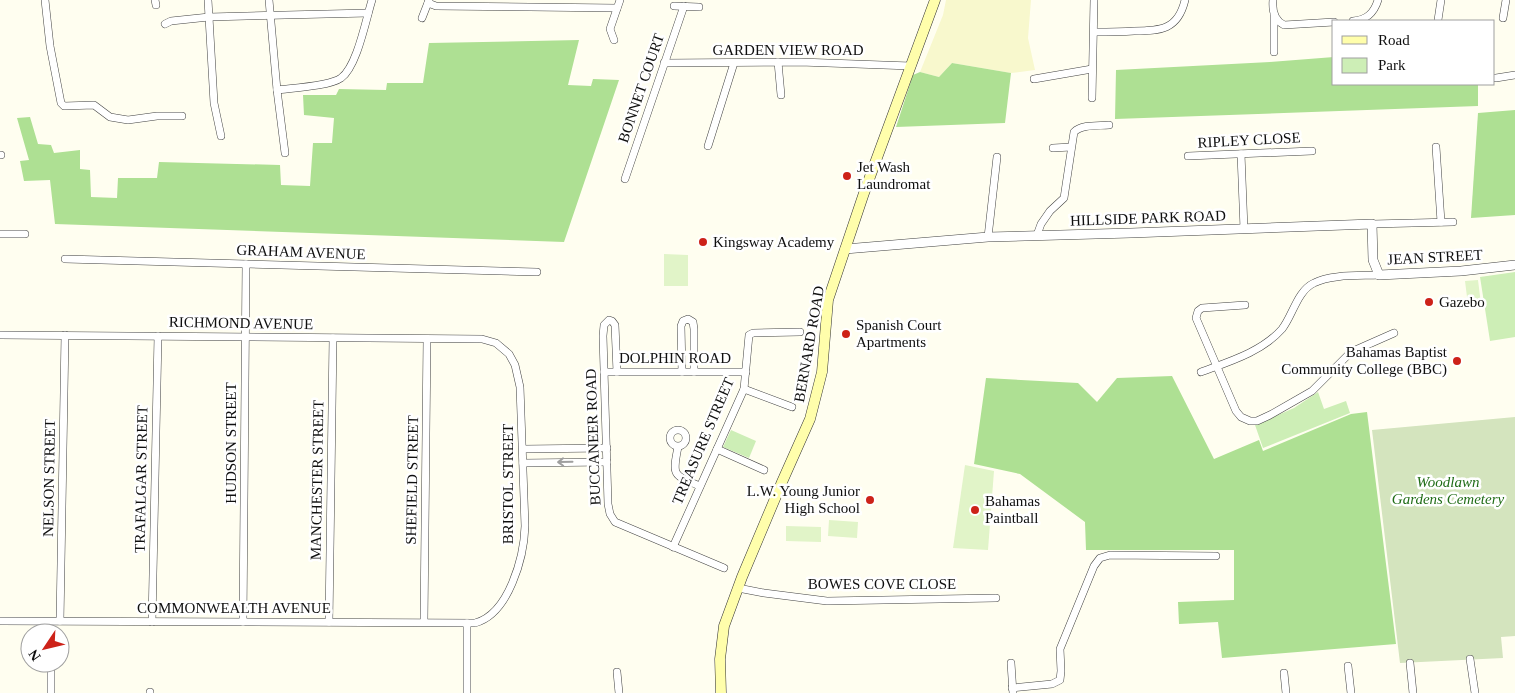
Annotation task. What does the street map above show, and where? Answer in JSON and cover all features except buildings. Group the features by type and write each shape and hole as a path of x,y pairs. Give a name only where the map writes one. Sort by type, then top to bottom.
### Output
{"main road":[{"name":"BERNARD ROAD","path":"721,693 720,659 724,626 782,482 810,419 822,372 828,300 864,193 935,0"}],"street":[{"path":"45,0 50,46 61,103 64,106 94,105 110,116 128,120 156,116 182,116"},
{"path":"208,0 214,103 221,136"},
{"path":"270,0 277,90 285,153"},
{"path":"277,90 332,83 342,78 348,71 358,50 372,0"},
{"path":"614,40 610,29 620,0"},
{"path":"1092,98 1094,0"},
{"path":"1094,32 1152,31 1163,29 1177,19 1185,0"},
{"path":"1273,0 1274,52"},
{"path":"1361,20 1369,16 1378,0"},
{"path":"1438,20 1441,0"},
{"path":"1503,18 1506,0"},
{"path":"422,18 429,2 436,6 617,8"},
{"path":"674,6 700,7"},
{"name":"BONNET COURT","path":"625,179 684,6"},
{"path":"1274,12 1277,19 1284,25 1332,22"},
{"path":"165,24 171,21 209,17 368,13"},
{"path":"708,146 734,62"},
{"path":"778,62 781,95"},
{"name":"GARDEN VIEW ROAD","path":"664,63 778,62 911,66"},
{"path":"1034,79 1092,69"},
{"path":"1496,78 1515,75"},
{"path":"1037,235 1045,218 1064,198 1074,132 1078,128 1109,125"},
{"path":"1054,148 1071,147"},
{"path":"1436,147 1441,222"},
{"name":"RIPLEY CLOSE","path":"1188,156 1312,151"},
{"path":"1242,154 1244,229"},
{"path":"988,237 997,157"},
{"name":"HILLSIDE PARK ROAD","path":"846,249 988,237 1131,234 1453,222"},
{"name":"JEAN STREET","path":"1372,224 1373,260 1379,274 1461,271 1515,265"},
{"path":"0,234 25,234"},
{"name":"GRAHAM AVENUE","path":"65,259 537,272"},
{"name":"HUDSON STREET","path":"243,622 246,264"},
{"path":"1201,372 1254,350 1273,337 1286,324 1306,289 1314,282 1328,278 1379,274"},
{"path":"1245,305 1205,307 1196,313 1197,321 1236,411 1245,420 1254,421 1281,410 1308,394 1351,352 1394,333"},
{"path":"682,372 681,326 688,319 693,322 694,329 694,372"},
{"name":"BUCCANEER ROAD","path":"617,372 615,325 609,320 604,325 604,372 609,510 613,520 724,568"},
{"name":"TREASURE STREET","path":"673,547 744,389 748,338 751,334 800,332"},
{"name":"RICHMOND AVENUE","path":"0,335 482,339"},
{"name":"NELSON STREET","path":"60,622 65,335"},
{"name":"TRAFALGAR STREET","path":"152,622 158,336"},
{"name":"MANCHESTER STREET","path":"329,622 333,338"},
{"name":"SHEFIELD STREET","path":"424,622 427,339"},
{"name":"BRISTOL STREET","path":"467,623 483,620 497,609 514,576 524,536 520,387 509,354 501,346 482,339"},
{"name":"DOLPHIN ROAD","path":"604,372 746,372"},
{"path":"744,389 792,407"},
{"path":"678,447 674,464 677,475 700,486"},
{"path":"523,449 607,448"},
{"path":"717,450 764,470"},
{"path":"523,463 607,462"},
{"path":"1011,663 1013,691 1052,684 1060,680 1062,671 1060,649 1094,566 1100,558 1110,555 1216,556"},
{"name":"BOWES COVE CLOSE","path":"738,588 828,601 996,598"},
{"name":"COMMONWEALTH AVENUE","path":"0,621 467,623"},
{"path":"467,623 467,693"},
{"path":"1470,659 1475,693"},
{"path":"1410,662 1414,693"},
{"path":"1348,666 1351,693"},
{"path":"617,672 619,693"},
{"path":"51,693 52,673"},
{"path":"1284,673 1286,693"}],"green space":[{"path":"946,0 1031,0 1028,38 1035,70 1011,73 952,63 939,77 920,72 943,15"},
{"path":"579,40 568,85 591,86 593,79 619,80 564,242 55,224 50,180 24,181 20,161 29,160 17,118 30,117 38,144 51,145 54,153 80,150 80,169 90,170 91,197 117,198 118,178 157,178 159,162 280,165 281,185 310,186 313,143 332,143 334,118 304,115 303,95 336,95 339,89 386,90 387,83 423,83 429,43"},
{"path":"1332,57 1332,85 1478,85 1478,106 1115,119 1116,70"},
{"path":"952,63 1011,73 1005,123 896,127 913,75 920,72 939,77"},
{"path":"1515,110 1515,215 1471,218 1478,113"},
{"path":"664,254 688,255 688,286 664,286"},
{"path":"1515,272 1515,337 1490,341 1480,277"},
{"path":"1478,280 1481,304 1468,305 1465,281"},
{"path":"1172,376 1214,459 1259,440 1263,451 1351,414 1367,412 1396,644 1222,658 1218,622 1179,624 1178,602 1234,600 1234,550 1086,550 1085,522 1020,474 974,464 986,378 1078,383 1097,402 1117,378"},
{"path":"1318,392 1324,409 1346,401 1350,413 1263,448 1255,425 1294,408"},
{"name":"Woodlawn Gardens Cemetery","path":"1515,417 1515,636 1501,637 1503,658 1400,663 1372,430"},
{"path":"731,430 756,441 749,458 723,447"},
{"name":"Bahamas Paintball","path":"965,465 994,471 988,550 953,548"},
{"path":"829,520 858,522 857,538 828,536"},
{"path":"786,526 821,527 821,542 786,541"}],"place":[{"name":"Jet Wash Laundromat","path":"847,176"},
{"name":"Kingsway Academy","path":"703,242"},
{"name":"Gazebo","path":"1429,302"},
{"name":"Spanish Court Apartments","path":"846,334"},
{"name":"Bahamas Baptist Community College (BBC)","path":"1457,361"},
{"name":"L.W. Young Junior High School","path":"870,500"},
{"name":"Bahamas Paintball","path":"975,510"}]}
